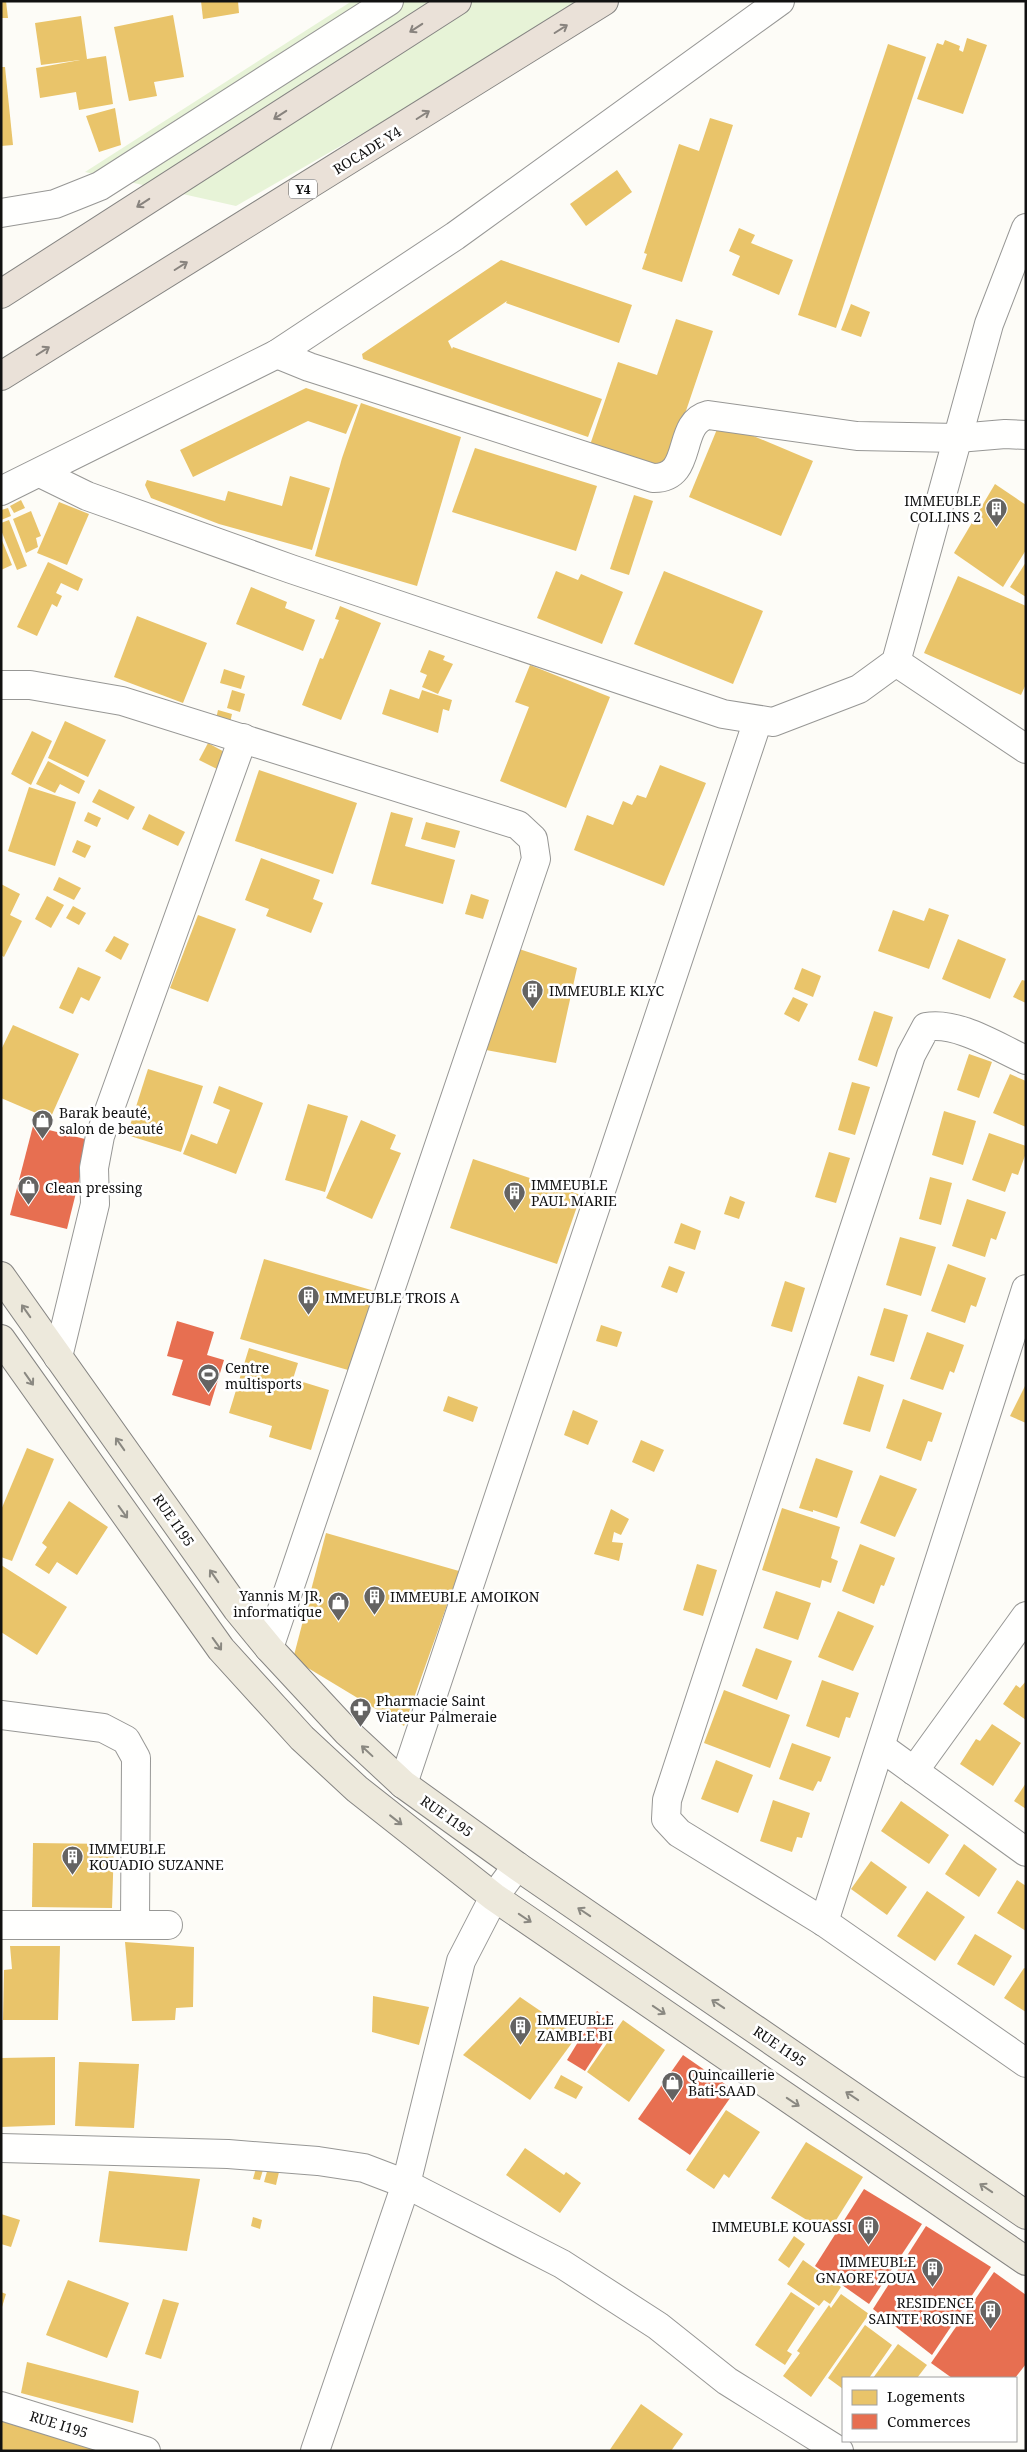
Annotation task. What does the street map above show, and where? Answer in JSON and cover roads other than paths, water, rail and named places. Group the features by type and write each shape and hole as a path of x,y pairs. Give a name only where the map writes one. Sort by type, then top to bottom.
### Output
{"highway":[{"path":"1,294 458,1"},
{"name":"ROCADE Y4","path":"1,376 604,1"}],"main road":[{"name":"RUE I195","path":"1,1276 237,1609 269,1648 347,1732 403,1784 516,1866 1026,2215"},
{"path":"1,1339 221,1649 302,1738 357,1789 494,1897 1026,2261"}],"street":[{"path":"1,213 55,204 100,186 389,1"},
{"path":"1,491 277,354 454,236 780,1"},
{"path":"40,473 87,496 291,569 723,714 774,722 859,688 896,662 989,324 1026,228"},
{"path":"277,354 309,367 653,478 665,478 676,470 692,426 700,417 708,415 857,436 958,438 1005,434 1026,435"},
{"path":"896,662 1026,749"},
{"path":"1,685 30,685 122,702 518,824 533,839 536,859 269,1648"},
{"path":"403,1784 758,720"},
{"path":"58,1357 95,1204 94,1168 100,1136 243,738"},
{"path":"1026,1060 956,1028 940,1024 926,1027 918,1038 667,1800 666,1818 679,1833 824,1922 1026,2063"},
{"path":"824,1922 1026,1289"},
{"path":"914,1771 1026,1616"},
{"path":"1,1715 103,1728 126,1740 136,1758 135,1925"},
{"path":"880,1747 1026,1852"},
{"path":"316,2451 406,2184 461,1961 494,1897 516,1866"},
{"path":"1,1925 168,1925"},
{"path":"1,2148 228,2154 318,2161 364,2168 406,2184 562,2264 658,2326 727,2381 839,2451"},
{"name":"RUE I195","path":"1,2406 146,2451"}],"place":[{"name":"IMMEUBLE COLLINS 2","path":"997,527"},
{"name":"IMMEUBLE KLYC","path":"533,1009"},
{"name":"Barak beauté, salon de beauté","path":"43,1139"},
{"name":"Clean pressing","path":"29,1206"},
{"name":"IMMEUBLE PAUL MARIE","path":"515,1211"},
{"name":"IMMEUBLE TROIS A","path":"309,1316"},
{"name":"Centre multisports","path":"209,1394"},
{"name":"IMMEUBLE AMOIKON","path":"374,1615"},
{"name":"Yannis M JR, informatique","path":"338,1622"},
{"name":"Pharmacie Saint Viateur Palmeraie","path":"360,1727"},
{"name":"IMMEUBLE KOUADIO SUZANNE","path":"73,1875"},
{"name":"IMMEUBLE ZAMBLE BI","path":"521,2046"},
{"name":"Quincaillerie Bati-SAAD","path":"672,2101"},
{"name":"IMMEUBLE KOUASSI","path":"868,2245"},
{"name":"IMMEUBLE GNAORE ZOUA","path":"932,2288"},
{"name":"RESIDENCE SAINTE ROSINE","path":"990,2329"}]}
